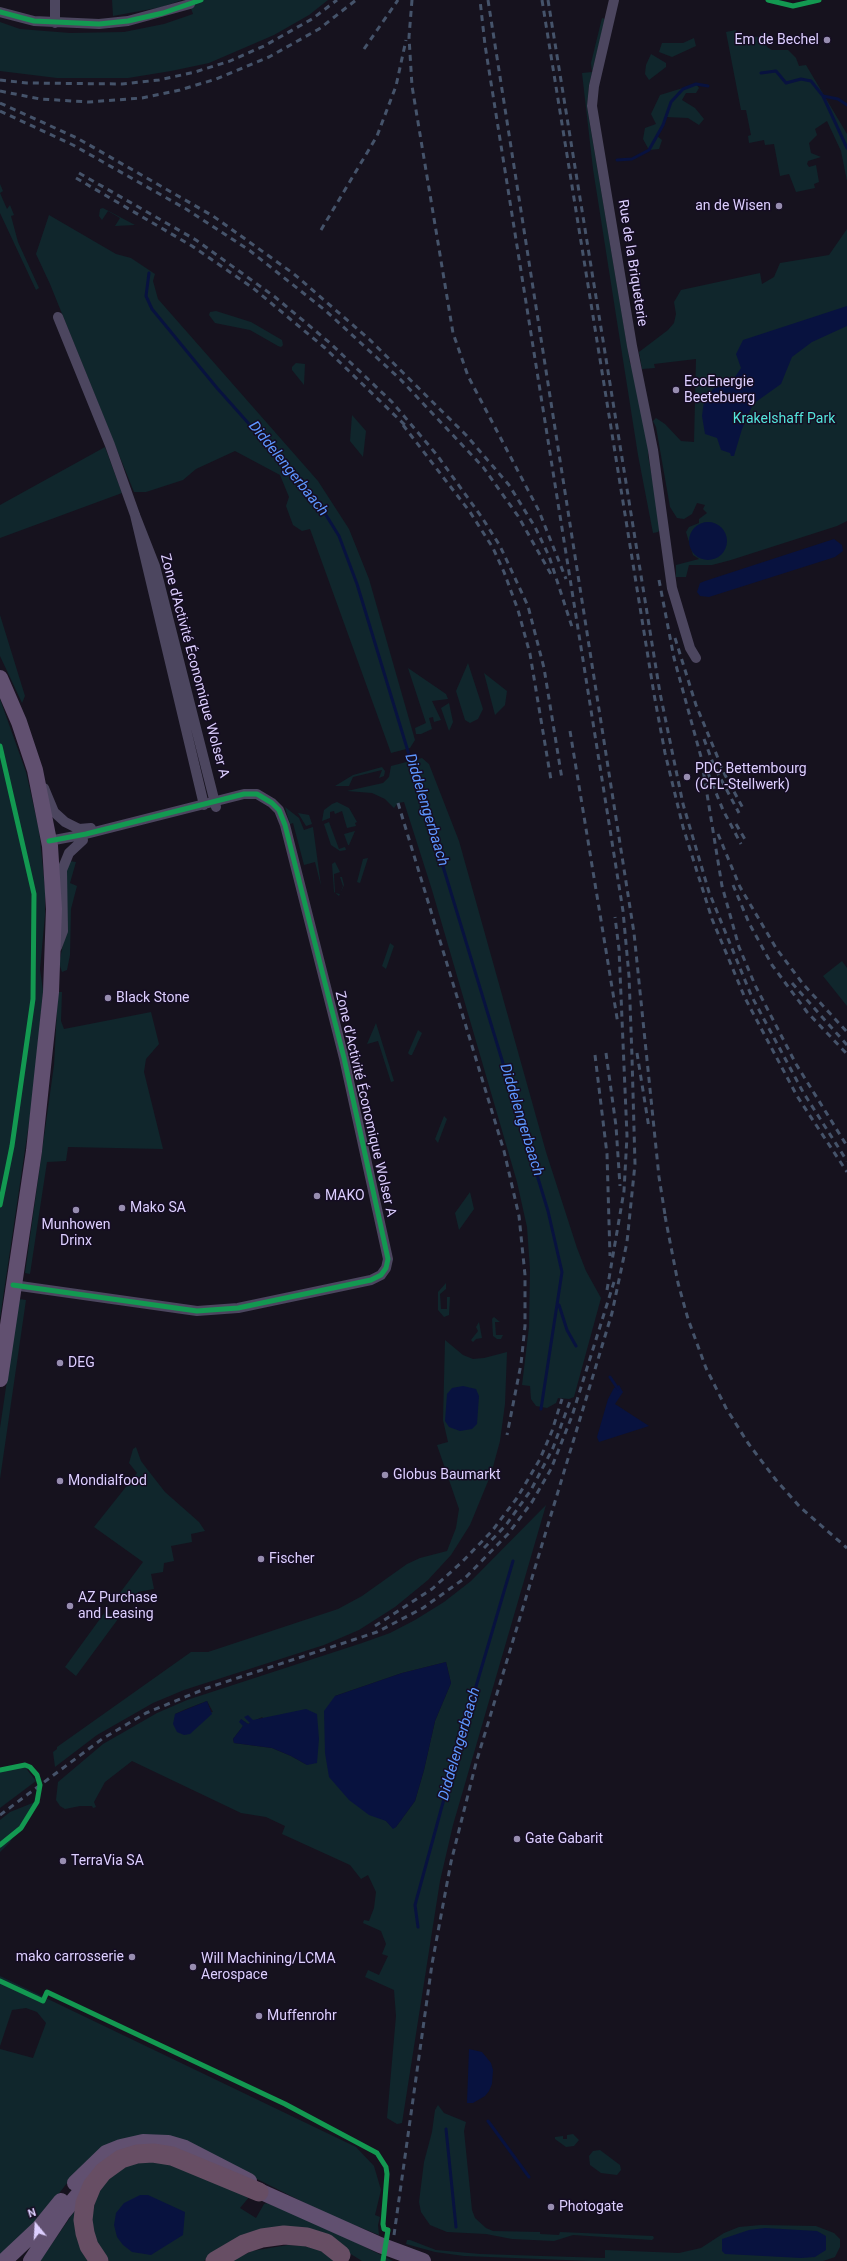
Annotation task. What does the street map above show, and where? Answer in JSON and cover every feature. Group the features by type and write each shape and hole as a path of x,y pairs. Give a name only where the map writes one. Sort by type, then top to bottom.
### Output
{"highway":[{"path":"99,2261 89,2246 85,2233 83,2220 85,2203 92,2186 103,2172 121,2159 137,2154 153,2153 172,2156 259,2192"},
{"path":"215,2261 244,2244 262,2238 284,2235 307,2238 326,2243 347,2258"},
{"path":"224,2261 250,2246 269,2241 305,2242 347,2258"}],"main road":[{"path":"0,678 19,722 35,770 49,843 54,909 53,956 34,1151 0,1379"},
{"path":"4,2261 38,2228 94,2164 106,2154 134,2143 168,2143 185,2148 225,2167 289,2203 380,2245 423,2261"},
{"path":"31,2261 62,2214 98,2170 120,2154 132,2150 146,2147 164,2147 180,2151 259,2192 289,2203"}],"street":[{"path":"55,0 55,23"},
{"name":"Rue de la Briqueterie","path":"614,0 594,86 592,106 632,346 653,450 672,588 690,648 696,658"},
{"path":"0,12 34,22 99,24 128,21 190,4"},
{"name":"Zone d'Activité Économique Wolser A","path":"58,317 110,445 155,566 214,802"},
{"name":"Zone d'Activité Économique Wolser A","path":"135,515 204,802"},
{"path":"35,770 54,812 65,822 79,829 87,829 204,802"},
{"name":"Zone d'Activité Économique Wolser A","path":"13,1285 197,1311 238,1308 372,1280 381,1275 386,1268 388,1259 344,1058 285,825 279,810 272,803 257,794 244,794 214,802 204,802 49,843"},
{"path":"49,843 83,840 216,807 214,802"},
{"path":"53,956 63,931 62,870 69,853 83,840"}],"green space":[{"path":"112,0 182,0 162,7 113,16"},
{"path":"188,0 328,0 309,15 274,35 209,63 128,78 57,78 0,71 0,22 20,29 70,33 124,32 164,24 193,14"},
{"path":"602,18 605,19 589,85 587,107 630,363 649,451 648,455 661,528 658,532 653,533 638,455 593,169 582,73 592,72 591,63"},
{"path":"736,30 737,36 760,37 762,32 772,36 771,39 765,40 767,47 772,50 788,50 796,58 799,66 806,65 847,134 847,181 841,151 827,121 815,129 817,135 809,143 811,153 821,157 808,161 807,164 809,167 816,165 819,182 814,184 815,188 796,192 789,174 780,176 774,144 765,145 764,140 749,143 748,136 751,135 746,110 741,110 726,32"},
{"path":"694,38 696,46 672,57 659,52 662,43 683,43"},
{"path":"651,54 666,63 666,67 649,80 645,74 646,65"},
{"path":"696,84 699,88 696,93 686,93 682,100 695,108 704,119 699,125 688,118 666,117 657,136 662,140 659,149 649,150 643,139 645,128 656,124 651,114 660,95"},
{"path":"0,184 3,191 0,193"},
{"path":"0,193 7,209 10,205 14,215 11,216 18,242 39,288 36,290 0,213"},
{"path":"103,208 135,225 115,226 120,218 108,211 102,220 99,216 100,209"},
{"path":"49,215 116,254 131,258 155,274 153,281 158,299 318,481 349,529 369,579 415,740 410,748 391,753 310,529 302,531 293,525 286,506 289,497 280,475 235,451 196,469 183,480 146,492 134,492 50,284 36,254"},
{"name":"Krakelshaff Park","path":"847,229 847,521 837,526 731,560 712,565 689,565 686,577 676,577 676,565 699,559 693,555 686,532 689,527 699,523 699,519 707,513 703,509 705,505 697,503 692,514 684,519 677,518 670,507 656,427 653,421 656,418 665,424 681,441 694,442 696,359 654,364 655,368 642,369 639,352 668,330 674,323 676,314 674,302 681,290 760,273 762,284 774,277 780,263 829,255"},
{"path":"216,311 251,322 282,340 283,345 281,347 278,346 250,330 215,323 209,315 210,312"},
{"path":"296,363 305,364 304,385 292,370 292,367"},
{"path":"352,415 366,431 363,457 350,441"},
{"path":"105,447 122,493 0,538 0,505"},
{"path":"0,615 25,696 22,703 0,656"},
{"path":"468,663 483,709 478,719 470,723 465,720 456,691"},
{"path":"408,668 446,694 448,699 432,701 441,720 434,722 433,717 429,718 432,729 421,734 416,734 415,728 426,723"},
{"path":"484,673 507,691 505,705 495,715"},
{"path":"0,699 26,772 39,830 45,888 45,915 40,969 43,991 33,1096 0,1318"},
{"path":"449,703 453,722 449,731 441,708"},
{"path":"422,758 429,764 459,841 546,1152 577,1248 586,1271 601,1298 574,1397 569,1399 558,1398 556,1403 547,1408 536,1406 531,1399 530,1386 522,1385 529,1327 530,1270 527,1227 517,1182 432,890 404,802 398,803 394,808 385,799 372,793 347,791 383,783 389,777 391,766"},
{"path":"382,767 385,771 384,776 379,778 382,770 353,777 349,786 335,786 353,775"},
{"path":"337,802 349,808 357,822 355,823 356,826 347,828 342,811 335,814 334,811 330,812 330,818 322,821 324,810"},
{"path":"285,807 299,818 304,830 313,827 321,886 315,862 304,865 293,823 290,824"},
{"path":"298,813 309,815 312,824 306,826"},
{"path":"329,822 339,849 345,847 346,850 340,851 331,845 324,824"},
{"path":"355,831 349,845 348,845 344,834"},
{"path":"368,858 360,883 357,882 363,859"},
{"path":"69,861 76,862 70,883 77,886 71,909 70,955 67,970 62,972 59,963 66,931 65,872"},
{"path":"335,862 340,872 334,874 335,893 332,864"},
{"path":"340,877 342,877 344,885 340,893 343,886"},
{"path":"390,943 394,946 386,969 382,966"},
{"path":"842,961 847,968 847,1006 823,976"},
{"path":"58,992 62,992 61,1021 64,1029 151,1012 159,1044 146,1059 144,1072 163,1149 68,1147 66,1161 47,1162 30,1274 25,1273 54,1065"},
{"path":"376,1023 394,1081 391,1082 378,1041 367,1044"},
{"path":"418,1030 422,1033 412,1055 410,1055 408,1053"},
{"path":"444,1116 447,1119 438,1143 435,1139"},
{"path":"470,1192 474,1209 459,1230 455,1213"},
{"path":"446,1283 446,1289 440,1294 441,1309 447,1309 447,1297 450,1297 449,1315 444,1317 438,1310 438,1292"},
{"path":"19,1299 26,1300 0,1479 0,1428"},
{"path":"494,1317 500,1322 495,1322 496,1335 503,1335 501,1339 497,1339 493,1336 492,1319"},
{"path":"479,1322 482,1338 476,1339 473,1342 471,1340 478,1331 476,1327"},
{"path":"445,1340 463,1355 473,1359 484,1358 507,1352 505,1404 500,1441 491,1474 470,1525 451,1555 428,1580 395,1607 359,1630 324,1645 184,1690 153,1703 97,1735 55,1767 53,1752 57,1749 57,1747 191,1652 208,1652 338,1609 362,1596 407,1564 420,1558 447,1551 456,1528 459,1509 437,1445 448,1442 443,1420"},
{"path":"136,1447 141,1461 165,1492 199,1522 205,1531 191,1534 192,1542 171,1546 174,1561 164,1563 163,1572 151,1574 154,1589 138,1592 136,1600 129,1601 117,1597 143,1562 94,1527 137,1473 129,1463 133,1449"},
{"path":"546,1505 453,1825 440,1881 402,2123 397,2124 387,2118 396,2016 394,1990 365,1977 368,1970 379,1975 388,1956 382,1954 386,1944 381,1931 363,1923 364,1920 369,1921 374,1908 376,1892 368,1875 361,1879 350,1865 282,1834 285,1826 266,1817 241,1813 132,1761 105,1782 94,1802 96,1807 93,1808 92,1806 80,1806 65,1809 60,1806 56,1800 58,1782 103,1744 157,1713 187,1700 390,1633 444,1602 471,1581","holes":["446,1662 451,1683 435,1721 424,1770 415,1801 396,1827 393,1828 386,1821 335,1696 402,1673","207,1701 213,1712 175,1714 186,1709","262,1717 307,1765 272,1748 234,1743 233,1739 243,1726 241,1719 248,1724"]},
{"path":"105,1612 118,1619 76,1676 65,1667"},
{"path":"25,1767 36,1781 0,1808 0,1772"},
{"path":"35,1802 10,1842 0,1852 0,1820 10,1812"},
{"path":"0,1976 356,2147 374,2166 381,2190 375,2215 380,2217 378,2225 379,2235 327,2214 189,2145 71,2178 32,2228 0,2259 0,2049 33,2058 46,2023 37,2012 26,2008 12,2010 0,2046"},
{"path":"438,2105 444,2113 466,2122 464,2131 472,2210 475,2218 486,2228 493,2231 540,2232 540,2234 559,2235 560,2232 653,2236 654,2238 652,2240 573,2235 554,2241 512,2239 486,2234 447,2232 430,2225 421,2212 419,2202 424,2162 432,2132 435,2110"},
{"path":"573,2134 579,2140 574,2146 566,2147 555,2139 555,2137 563,2136 563,2139 567,2139 567,2135"},
{"path":"600,2150 620,2165 621,2170 617,2175 601,2173 590,2165 589,2156 593,2151"},
{"path":"149,2160 172,2163 250,2196 240,2208 256,2218 264,2204 267,2203 321,2225 393,2261 362,2261 325,2238 225,2247 204,2261 109,2261 94,2240 91,2223 97,2193 110,2176 127,2164"},
{"path":"78,2206 94,2261 40,2261"},
{"path":"761,2225 816,2226 834,2233 840,2239 840,2247 835,2257 823,2261 590,2261 464,2256 435,2252 406,2244 407,2240 410,2240 436,2250 480,2254 605,2258 605,2250 679,2253 701,2248 724,2233 739,2227"},
{"path":"288,2245 304,2246 323,2250 344,2261 231,2261 252,2251"}],"shaded area":[{"path":"847,306 847,326 812,342 792,357 781,384 753,404 742,429 734,456 731,456 730,453 721,450 717,438 705,434 702,416 704,401 713,389 733,380 741,368 736,354 743,340"},
{"path":"704,522 712,522 722,527 726,534 726,548 722,555 712,560 704,560 694,555 692,552 689,545 689,537 694,527 697,525"},
{"path":"834,539 842,545 843,551 835,557 709,597 700,596 697,592 700,583 705,581"},
{"path":"619,1385 623,1392 615,1404 649,1426 599,1442 597,1437 608,1399 614,1388"},
{"path":"463,1386 476,1389 479,1396 477,1424 472,1429 460,1431 449,1427 445,1421 447,1394 452,1388"},
{"path":"446,1662 451,1683 435,1721 424,1770 415,1801 393,1829 386,1821 369,1815 349,1800 329,1777 325,1753 324,1711 335,1696 402,1673"},
{"path":"207,1701 212,1714 190,1734 184,1735 177,1732 173,1724 175,1714"},
{"path":"306,1709 317,1714 319,1739 317,1763 307,1765 272,1748 234,1743 233,1739 243,1726 239,1722 241,1719 248,1724 250,1723 244,1717 248,1715 253,1720"},
{"path":"469,2049 482,2052 491,2063 493,2070 492,2084 489,2091 485,2096 473,2103 467,2103"},
{"path":"140,2195 148,2195 185,2212 183,2235 151,2255 132,2252 123,2245 117,2237 114,2225 116,2213 124,2203"},
{"path":"765,2228 817,2231 826,2236 826,2250 815,2257 801,2258 725,2254 722,2251 722,2239 749,2230"}],"waterway":[{"path":"761,73 776,71 786,83 801,79 811,81 823,96 838,99 847,105"},
{"path":"617,160 632,159 649,150 663,125 671,102 683,89 696,84 708,86"},
{"path":"823,96 847,148"},
{"name":"Diddelengerbaach","path":"149,273 146,296 152,309 217,388 316,499 339,536 357,584 548,1211 562,1272 541,1409"},
{"path":"559,1305 567,1330 576,1346"},
{"path":"610,1377 618,1389"},
{"name":"Diddelengerbaach","path":"418,1927 415,1905 459,1744 513,1561"},
{"path":"488,2121 529,2177"},
{"name":"Diddelengerbaach","path":"446,2129 456,2227"}],"railway":[{"path":"0,80 27,83 122,84 159,80 195,72 230,61 264,46 312,19 337,0"},
{"path":"0,91 40,99 89,102 142,98 180,90 216,79 269,57 319,29 356,0"},
{"path":"364,49 398,0"},
{"path":"412,0 409,37 412,86 453,333 468,376 539,511 566,579"},
{"path":"394,2235 432,1964 451,1862 476,1763 612,1313 627,1242 635,1164 629,976 623,911 485,45 480,0"},
{"path":"488,0 634,933 659,1177 666,1221"},
{"path":"542,0 654,694 665,753 683,827 712,919 745,998 797,1096 847,1172"},
{"path":"548,0 660,693 683,804 709,892 751,995 803,1092 847,1161"},
{"path":"321,230 377,136 396,86 406,40"},
{"path":"0,103 77,138 213,216 294,274 369,339 466,435 509,485 535,527 549,556 573,630"},
{"path":"0,111 73,145 186,209 249,250 326,311 400,379 483,467 518,516 552,576"},
{"path":"79,173 196,240 275,297 330,343 392,402 437,455 483,519 500,546 528,606 544,668 562,779"},
{"path":"76,178 192,246 253,288 325,348 408,428"},
{"path":"403,425 470,512 493,548 504,572 518,610 530,654 551,780"},
{"path":"659,580 674,658 701,757 722,886 739,947 755,985 796,1064 847,1146"},
{"path":"675,638 696,705 725,775 744,810"},
{"path":"570,731 618,1024"},
{"path":"704,739 714,766 739,813"},
{"path":"708,773 723,810 741,844"},
{"path":"398,803 504,1151 519,1216 525,1275 525,1326 521,1364 507,1435"},
{"path":"736,824 746,841"},
{"path":"718,834 740,887 776,948 803,984 847,1032"},
{"path":"733,885 749,923 772,965 807,1012 847,1054"},
{"path":"607,1290 624,1191 627,1136 619,949 615,917"},
{"path":"792,983 847,1045"},
{"path":"606,1053 616,1126 620,1186"},
{"path":"637,1053 649,1128"},
{"path":"595,1055 607,1154 610,1256"},
{"path":"665,1216 678,1283 688,1319 706,1368 726,1408 748,1443 776,1480 800,1507 847,1548"},
{"path":"0,1815 102,1739 146,1713 207,1688 377,1632 423,1608 465,1578 508,1534 532,1502 551,1469 572,1416 614,1282"},
{"path":"375,1626 432,1589 462,1562 492,1531 517,1498 540,1459 552,1431 562,1399"},
{"path":"484,1548 506,1525 531,1490 553,1448 570,1401"}],"cycle path":[{"path":"0,12 34,21 99,24 128,21 163,13 201,0"},
{"path":"768,0 793,6 819,0"},
{"path":"0,746 34,894 33,999 12,1146 0,1205"},
{"path":"13,1285 197,1311 238,1308 371,1280 381,1275 386,1268 388,1259 344,1058 285,825 279,810 272,803 257,794 244,794 86,834 49,841"},
{"path":"0,1770 25,1765 30,1767 37,1775 40,1785 37,1802 21,1828 0,1845"},
{"path":"0,1981 43,2001 47,1992 285,2104 377,2153 386,2167 387,2174 383,2224 384,2229 388,2230 383,2261"}],"place":[{"name":"Em de Bechel","path":"827,40"},
{"name":"an de Wisen","path":"779,206"},
{"name":"EcoEnergie Beetebuerg","path":"676,390"},
{"name":"PDC Bettembourg (CFL-Stellwerk)","path":"687,777"},
{"name":"Black Stone","path":"108,998"},
{"name":"MAKO","path":"317,1196"},
{"name":"Mako SA","path":"122,1208"},
{"name":"Munhowen Drinx","path":"76,1210"},
{"name":"DEG","path":"60,1363"},
{"name":"Globus Baumarkt","path":"385,1475"},
{"name":"Mondialfood","path":"60,1481"},
{"name":"Fischer","path":"261,1559"},
{"name":"AZ Purchase and Leasing","path":"70,1606"},
{"name":"Gate Gabarit","path":"517,1839"},
{"name":"TerraVia SA","path":"63,1861"},
{"name":"mako carrosserie","path":"132,1957"},
{"name":"Will Machining/LCMA Aerospace","path":"193,1967"},
{"name":"Muffenrohr","path":"259,2016"},
{"name":"Photogate","path":"551,2207"}]}
